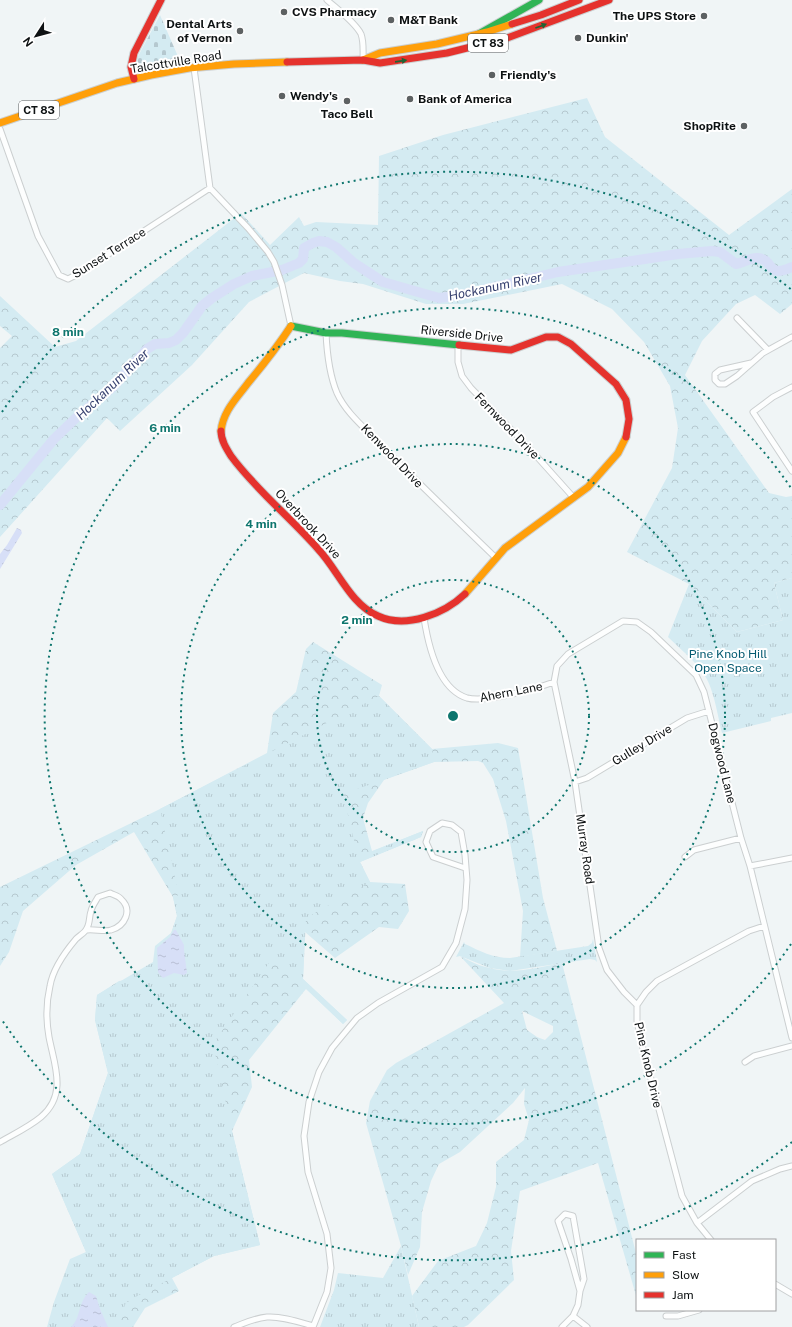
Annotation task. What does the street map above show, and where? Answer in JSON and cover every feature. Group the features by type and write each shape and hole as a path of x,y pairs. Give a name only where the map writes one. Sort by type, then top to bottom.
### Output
{"main road":[{"path":"134,79 131,67 134,53 161,0"},
{"path":"475,36 538,0"},
{"name":"Talcottville Road","path":"363,60 380,53 475,36 522,22 579,0"},
{"name":"Talcottville Road","path":"0,123 104,87 134,79 194,68 254,63 363,60 380,63 414,59 461,50 518,34 609,0"},
{"path":"518,34 522,22"},
{"name":"Riverside Drive","path":"291,326 326,333 342,332 511,350 546,338 558,337 571,344 616,384 626,400 629,419 626,437 618,453 607,468 588,488 510,544 496,557"},
{"name":"Overbrook Drive","path":"291,326 228,408 222,425 221,436 229,454 248,476 323,553 357,600 368,611 386,619 404,620 424,618 443,609 460,598 482,576 496,557"}],"street":[{"path":"327,0 354,25 361,35 363,60"},
{"path":"194,68 210,188 248,228 268,252 274,262 282,285 291,326"},
{"name":"Sunset Terrace","path":"0,129 38,236 58,275 68,279 210,188"},
{"path":"737,318 768,350"},
{"name":"Kenwood Drive","path":"326,333 327,353 331,376 338,394 349,411 411,476 496,557"},
{"path":"751,363 720,370 715,374 715,380 719,384 725,384 737,376 763,353 792,337"},
{"name":"Fernwood Drive","path":"458,345 458,362 462,376 471,388 530,449 574,498"},
{"path":"792,387 773,397 752,412 792,470"},
{"name":"Ahern Lane","path":"424,618 426,633 439,673 453,690 467,698 478,699 501,696 536,689 554,682"},
{"name":"Dogwood Lane","path":"554,682 556,666 568,654 623,621 636,622 651,632 696,675 704,692 741,838 750,866 792,1038"},
{"name":"Murray Road","path":"554,682 575,782 599,948 607,970 624,992 637,1005"},
{"name":"Gulley Drive","path":"575,782 587,778 687,718 709,711"},
{"path":"234,1327 251,1320 268,1317 291,1320 313,1326 327,1292 331,1268 327,1234 308,1172 304,1136 309,1102 319,1072 332,1048 357,1018 378,1003 442,967 456,943 465,909 468,880 465,868 465,855 461,832 452,825 442,823 430,831 426,842 433,857 465,868"},
{"path":"685,858 694,850 741,838"},
{"path":"750,866 792,858"},
{"path":"0,1142 42,1116 53,1102 58,1084 57,1068 49,1036 46,1010 50,984 61,958 78,937 86,930 90,922 91,910 98,897 110,893 121,898 127,906 127,918 120,926 110,930 86,930"},
{"name":"Pine Knob Drive","path":"710,1239 697,1223 682,1196 642,1045 637,1021 637,1005 646,992 657,981 749,932 764,926"},
{"path":"745,1062 754,1056 792,1046"},
{"path":"697,1223 752,1181 780,1169 792,1166"},
{"path":"562,1327 573,1316 578,1305 584,1278 576,1226 573,1216 565,1214 558,1221 580,1291"},
{"path":"776,1285 792,1293"},
{"path":"666,1316 678,1316 696,1311"},
{"path":"573,1316 587,1327"}],"green space":[{"path":"160,15 180,61 153,67 137,63 136,60"},
{"path":"587,98 605,137 729,235 792,189 792,304 780,314 755,295 736,304 702,341 685,375 769,493 786,497 792,496 792,578 774,583 783,620 737,632 689,584 627,552 672,468 678,428 670,386 644,342 612,309 562,284 463,304 426,304 363,284 340,281 304,273 249,302 192,365 120,431 107,418 0,537 0,348 12,336 0,326 0,296 55,347 76,341 241,213 270,245 299,217 304,226 316,222 378,225 379,156 443,135"},
{"name":"Pine Knob Hill Open Space","path":"792,578 792,713 771,718 771,721 722,733 713,696 705,676 693,661 668,637 689,584 737,632 783,620 774,583"},
{"path":"313,642 382,685 379,696 432,749 498,743 518,748 543,898 557,951 520,957 523,911 506,821 493,779 483,763 478,761 434,762 384,780 368,803 363,818 372,851 423,831 421,837 360,862 370,882 405,884 409,911 398,929 379,927 335,958 305,932 303,979 347,1020 343,1024 306,989 249,1060 252,1087 232,1131 260,1245 214,1256 172,1278 179,1291 145,1308 133,1327 118,1327 94,1288 86,1252 52,1174 80,1154 108,1073 95,1020 97,995 119,981 157,976 177,916 173,897 134,832 76,865 23,911 9,952 0,966 0,887 160,809 267,753 273,713 296,692 306,649"},
{"path":"379,696 432,749 434,762 343,794 358,857 423,831 421,837 360,862 370,882 306,918 303,979 347,1020 343,1024 273,957 213,1044 232,1131 260,1245 214,1256 126,1302 118,1327 47,1327 54,1302 70,1259 86,1252 52,1174 80,1154 108,1073 95,1020 97,995 153,962 155,946 171,933 177,916 173,897 179,895 160,809"},
{"path":"593,939 597,962 590,959 510,971 490,968 460,956 456,957 464,942 465,944 487,954 510,958 588,946 592,943"},
{"path":"460,956 482,966 508,971 526,970 562,963 636,1253 636,1296 598,1163 520,1191 511,1251 514,1280 468,1325 464,1327 419,1327 412,1296 438,1261 476,1246 487,1223 496,1187 496,1162 524,1140 529,1120 524,1104 525,1088 513,1103 460,1152 439,1164 431,1181 422,1212 420,1247 408,1275 366,1123 370,1101 387,1070 396,1063 504,1003","holes":["522,1011 553,1026 553,1032 545,1040 537,1037 527,1030"]},
{"path":"401,1246 419,1327 320,1327 334,1290 338,1273 383,1278"}],"water":[{"path":"17,528 21,530 22,533 0,569 0,554"},
{"path":"174,930 176,930 184,945 187,973 184,975 174,973 163,978 158,972 157,948 170,937"},
{"path":"89,1292 96,1296 108,1327 71,1327 76,1319 85,1296"}],"waterway":[{"name":"Hockanum River","path":"0,505 54,439 78,416 113,387 147,349 155,344 169,343 176,340 183,333 202,306 234,284 252,276 282,270 299,263 303,259 304,248 319,241 327,242 336,247 354,263 383,282 439,298 462,295 558,272 678,254 712,251 720,252 736,264 752,258 758,258 763,259 774,270 778,271 792,267"}],"traffic: fast":[{"path":"475,36 539,0"},
{"path":"291,326 326,333 342,333 459,345"}],"traffic: slow":[{"path":"363,60 380,53 437,44 487,32 512,24"},
{"path":"0,123 117,83 151,75 189,68 234,64 287,62"},
{"path":"221,431 222,424 231,405 291,326"},
{"path":"465,594 505,548 588,487 618,453 626,437"}],"traffic: jam":[{"path":"134,79 131,67 134,53 161,0"},
{"path":"512,24 541,15 579,0"},
{"path":"287,62 363,60 380,63 447,53 507,38 609,0"},
{"path":"459,345 511,350 546,337 558,337 571,344 616,384 626,400 629,419 626,437"},
{"path":"221,431 222,438 231,456 262,492 318,549 352,595 368,611 389,620 412,620 436,613 446,608 465,594"}],"place":[{"name":"CVS Pharmacy","path":"284,12"},
{"name":"The UPS Store","path":"704,16"},
{"name":"M&T Bank","path":"391,20"},
{"name":"Dental Arts of Vernon","path":"240,31"},
{"name":"Dunkin'","path":"578,38"},
{"name":"Friendly's","path":"492,75"},
{"name":"Wendy's","path":"282,96"},
{"name":"Bank of America","path":"410,99"},
{"name":"Taco Bell","path":"347,101"},
{"name":"ShopRite","path":"744,126"}]}
